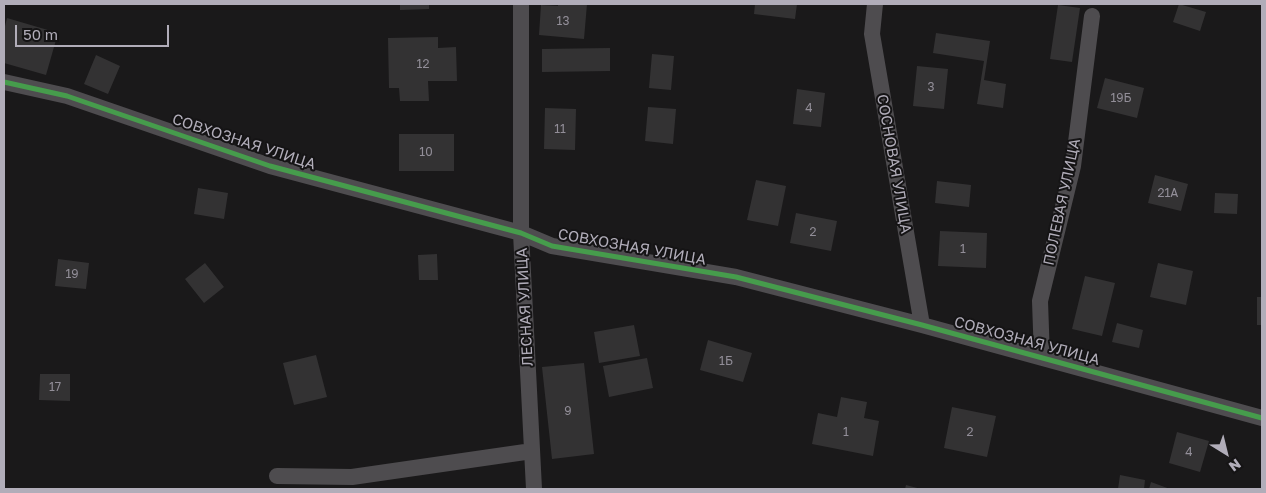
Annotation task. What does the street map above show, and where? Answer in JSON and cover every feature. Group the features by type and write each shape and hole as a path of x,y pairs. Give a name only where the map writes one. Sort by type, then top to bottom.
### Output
{"street":[{"name":"ЛЕСНАЯ УЛИЦА","path":"521,4 521,233 534,489"},
{"name":"СОСНОВАЯ УЛИЦА","path":"876,4 872,34 922,325"},
{"name":"ПОЛЕВАЯ УЛИЦА","path":"1042,358 1040,301 1073,166 1092,16"},
{"name":"СОВХОЗНАЯ УЛИЦА","path":"4,82 67,96 270,166 521,233 552,246 736,277 922,325 1262,418"},
{"path":"277,476 352,476 532,451"}],"building":[{"path":"400,4 429,4 429,9 400,10"},
{"path":"558,4 587,4 584,39 539,35 541,5 558,6"},
{"path":"755,4 797,4 795,19 754,14"},
{"path":"1179,4 1206,12 1200,31 1173,22"},
{"path":"1058,5 1080,8 1072,62 1050,59"},
{"path":"7,18 58,33 46,75 4,63 4,30"},
{"path":"936,33 990,41 984,80 1006,84 1003,108 977,104 984,61 933,53"},
{"path":"438,37 438,48 456,47 457,81 428,81 429,101 400,101 399,88 389,88 388,38"},
{"path":"610,48 610,71 542,72 542,49"},
{"path":"652,54 674,56 671,90 649,88"},
{"path":"96,55 120,66 108,94 84,84"},
{"path":"917,66 948,69 944,109 913,106"},
{"path":"1105,78 1144,88 1137,118 1097,108"},
{"path":"797,89 825,93 821,127 793,124"},
{"path":"648,107 676,109 673,144 645,141"},
{"path":"545,108 576,109 575,150 544,149"},
{"path":"399,134 454,134 454,171 399,171"},
{"path":"1155,175 1188,184 1181,211 1148,203"},
{"path":"756,180 786,186 778,226 747,220"},
{"path":"937,181 971,185 969,207 935,203"},
{"path":"198,188 228,193 224,219 194,214"},
{"path":"1215,193 1238,194 1237,214 1214,213"},
{"path":"796,213 837,221 831,251 790,243"},
{"path":"940,231 987,233 986,268 938,266"},
{"path":"437,254 438,280 419,280 418,255"},
{"path":"58,259 89,263 86,289 55,286"},
{"path":"205,263 224,287 204,303 185,279"},
{"path":"1158,263 1193,271 1186,305 1150,297"},
{"path":"1085,276 1115,283 1102,336 1072,329"},
{"path":"1257,297 1262,297 1262,325 1257,325"},
{"path":"1117,323 1143,330 1139,348 1112,342"},
{"path":"634,325 640,356 599,363 594,332"},
{"path":"708,340 752,353 743,382 700,370"},
{"path":"316,355 327,397 294,405 283,363"},
{"path":"647,358 653,388 609,397 603,366"},
{"path":"584,363 594,454 552,459 542,367"},
{"path":"40,374 70,374 70,401 39,400"},
{"path":"841,397 867,402 864,418 879,421 873,456 812,444 818,413 837,417"},
{"path":"952,407 996,416 987,457 944,448"},
{"path":"1177,432 1209,441 1200,472 1169,463"},
{"path":"1120,475 1145,480 1144,489 1118,489"},
{"path":"1151,482 1170,489 1149,489"},
{"path":"906,485 921,489 905,489"}],"cycle path":[{"path":"4,82 67,96 270,166 521,233 552,246 736,277 922,325 1262,418"}]}
